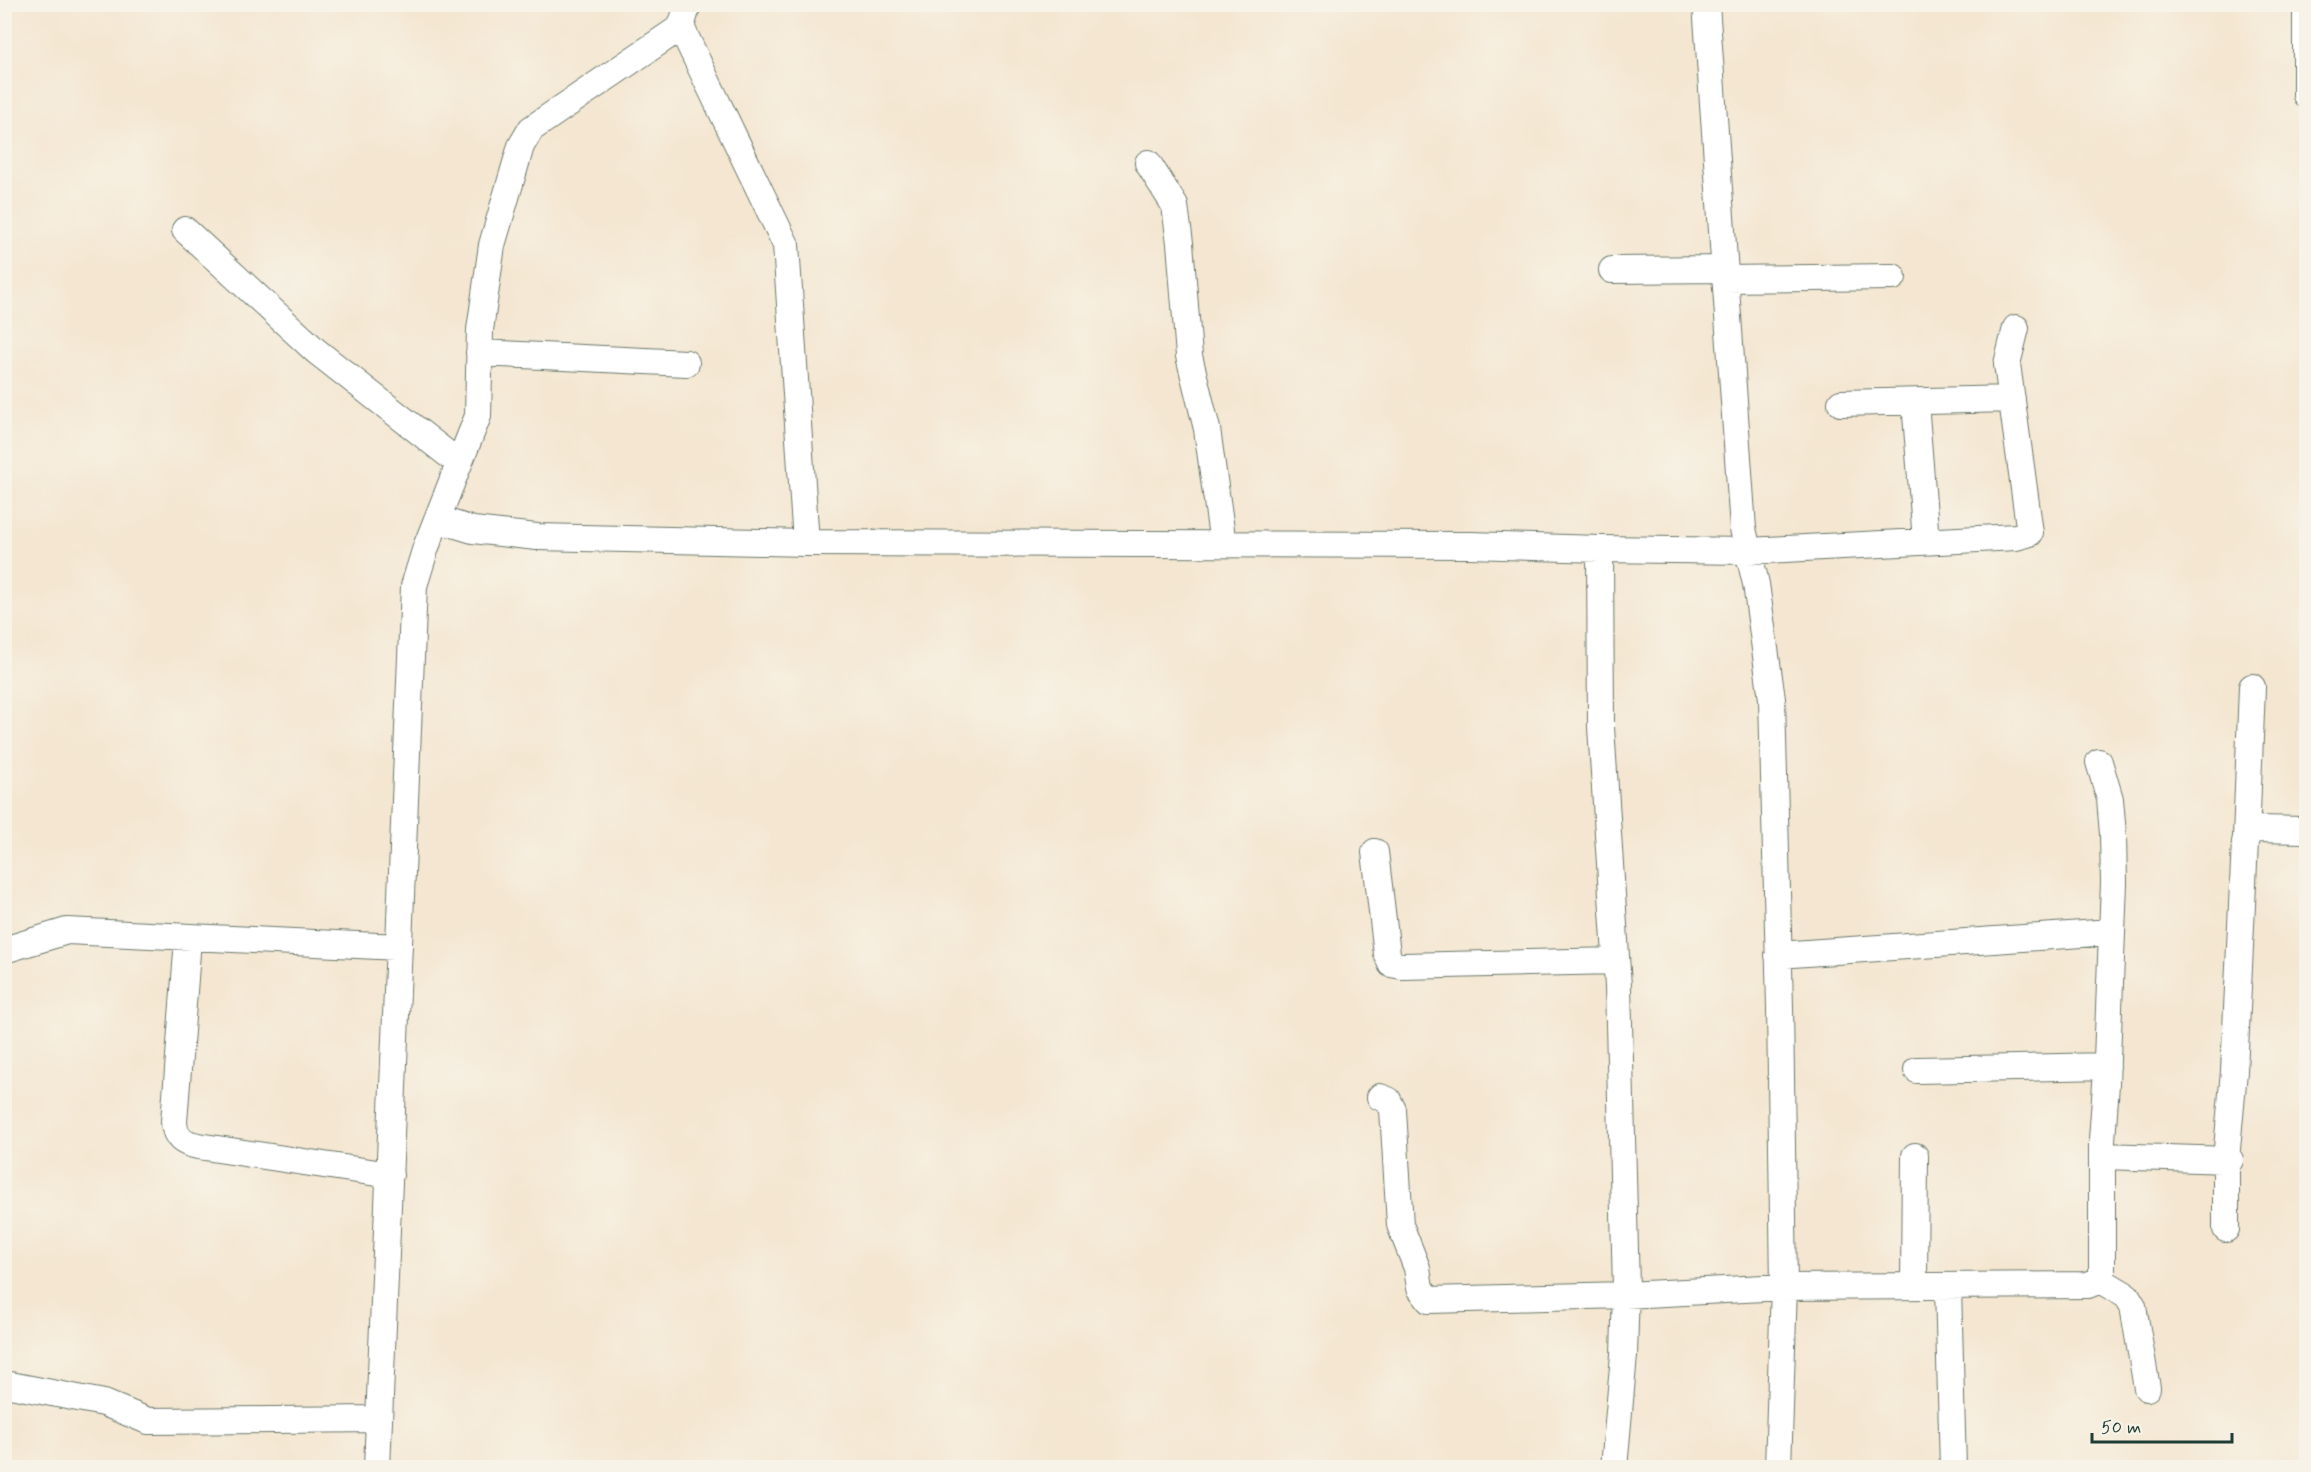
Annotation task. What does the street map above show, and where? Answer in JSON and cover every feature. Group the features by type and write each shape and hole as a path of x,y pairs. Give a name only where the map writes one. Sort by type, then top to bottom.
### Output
{"street":[{"path":"1706,4 1724,274 1747,551 1756,584 1772,699 1784,1287 1778,1467"},
{"path":"2306,4 2307,95"},
{"path":"377,1467 414,586 426,547 478,416 480,330 492,245 525,138 531,129 685,16 786,245 806,543"},
{"path":"1148,164 1175,206 1189,356 1207,429 1223,544"},
{"path":"185,230 316,351 459,464"},
{"path":"1612,270 1893,277"},
{"path":"437,519 473,530 537,537 806,543 1471,545 1747,551 2016,537 2030,533 2007,364 2016,328"},
{"path":"479,353 686,363"},
{"path":"1841,403 2012,399"},
{"path":"1916,402 1926,541"},
{"path":"1600,549 1601,727 1616,961 1625,1295 1624,1355 1614,1467"},
{"path":"2226,1229 2252,687"},
{"path":"2099,762 2110,799 2114,834 2114,883 2102,1156 2100,1280"},
{"path":"2246,837 2249,831 2254,829 2307,830"},
{"path":"1375,852 1387,954 1391,964 1402,966 1616,961"},
{"path":"4,950 67,931 188,939 399,947"},
{"path":"1778,955 2111,932"},
{"path":"188,939 174,1122 175,1132 180,1139 187,1144 198,1146 390,1175"},
{"path":"1917,1070 2107,1066"},
{"path":"1380,1097 1388,1100 1393,1110 1400,1225 1417,1268 1420,1288 1429,1300 1625,1295 1784,1287 2088,1286 2100,1280"},
{"path":"1914,1286 1916,1156"},
{"path":"2102,1156 2228,1160"},
{"path":"2100,1280 2127,1296 2133,1306 2147,1388"},
{"path":"1948,1288 1953,1467"},
{"path":"5,1384 104,1403 148,1421 379,1419"}]}
